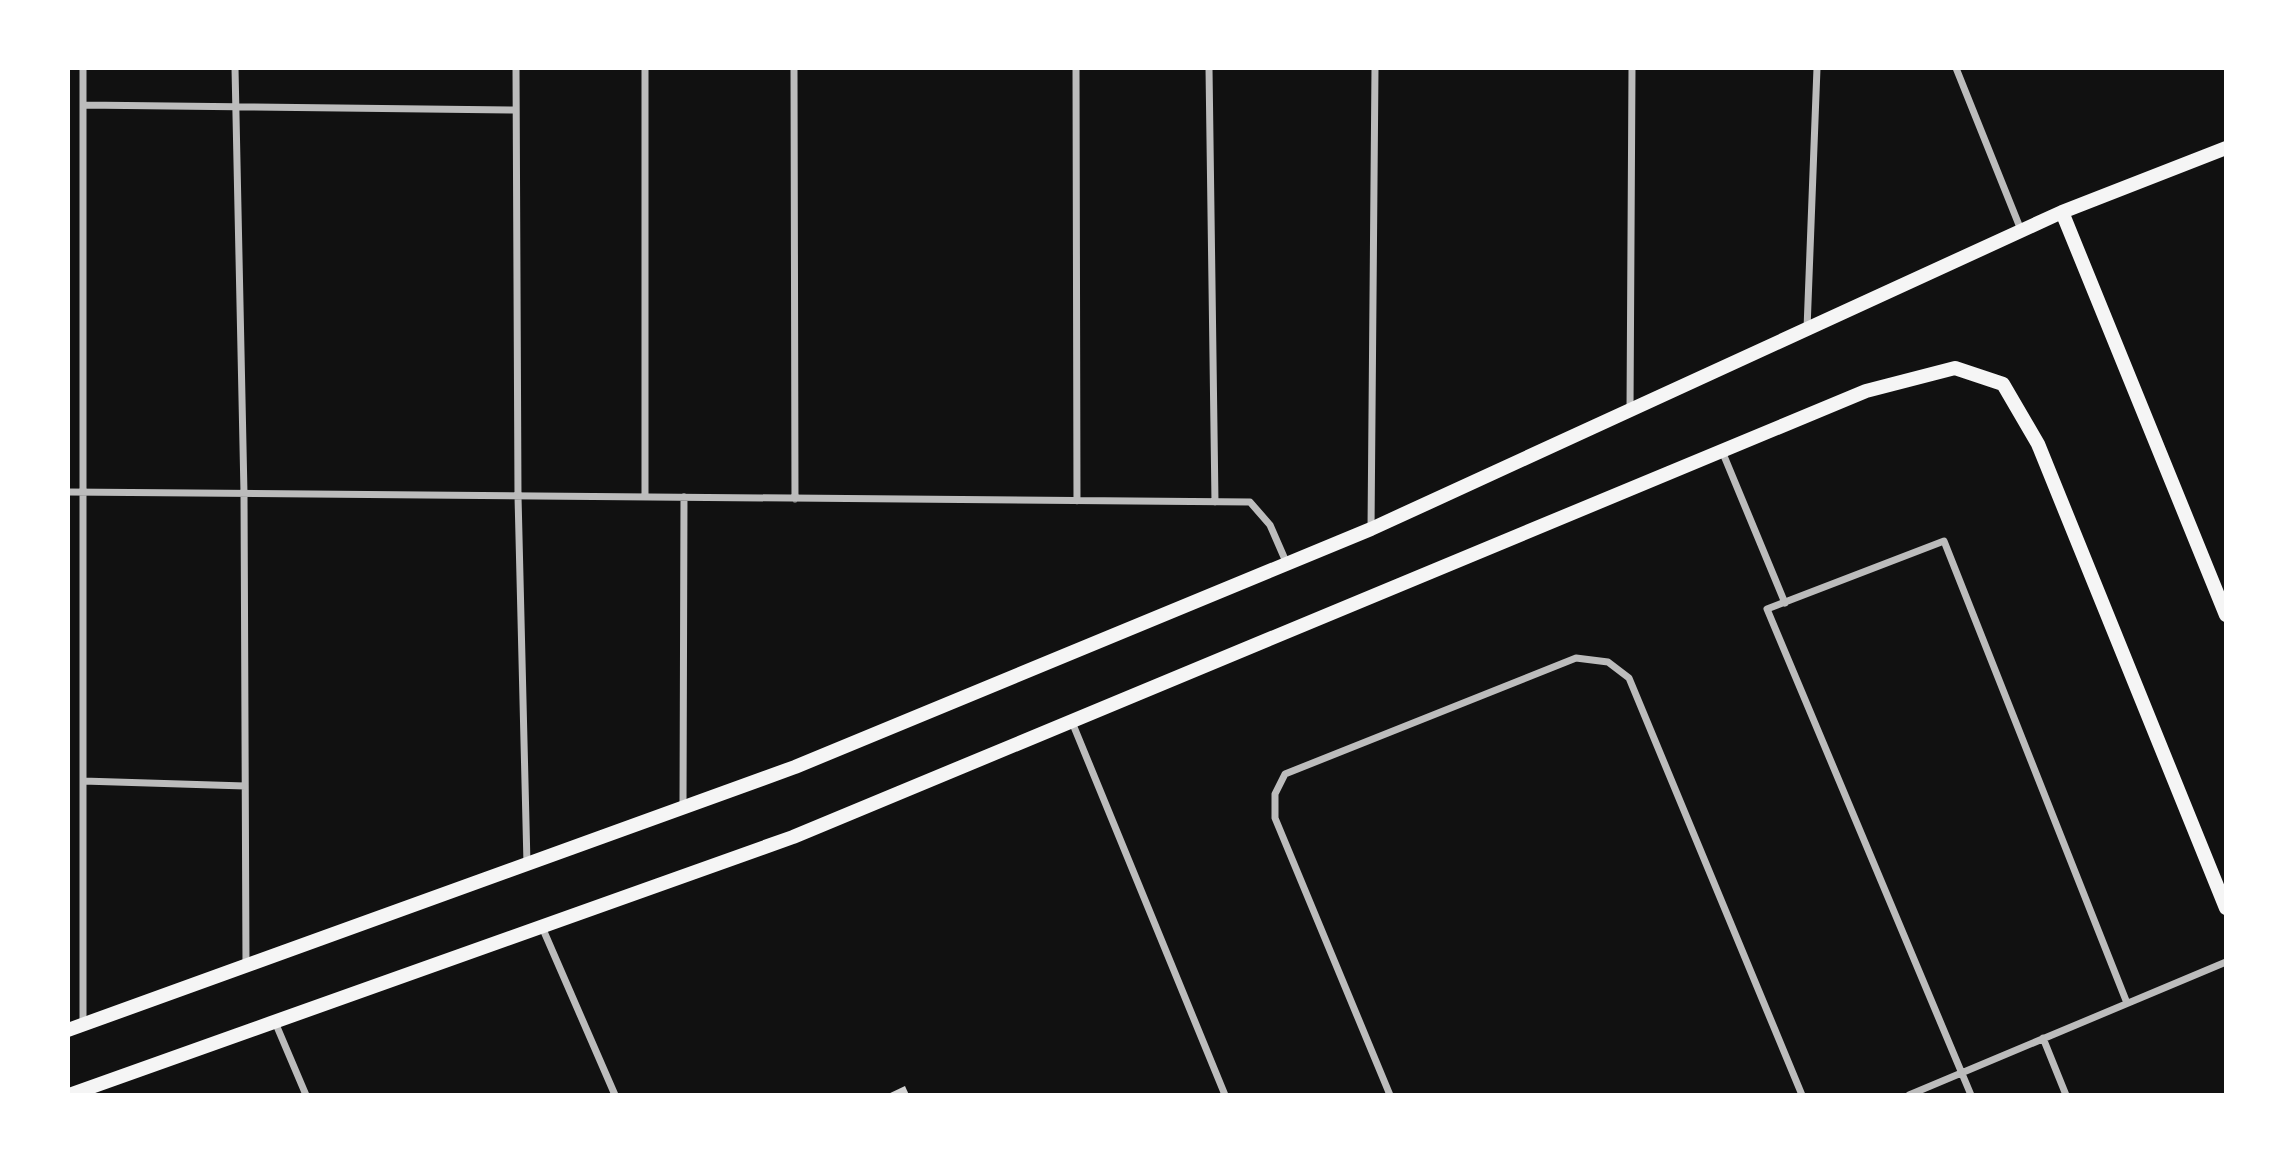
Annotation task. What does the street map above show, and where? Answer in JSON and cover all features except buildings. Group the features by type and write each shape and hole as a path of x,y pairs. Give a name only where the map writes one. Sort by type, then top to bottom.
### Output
{"main road":[{"path":"68,1030 795,768 1371,530 2021,230 2226,148"},
{"path":"2062,212 2226,615"},
{"path":"69,1095 793,838 1866,391 1955,368 2003,384 2038,444 2226,908"}],"street":[{"path":"83,68 83,1024"},
{"path":"235,68 244,494 246,966"},
{"path":"516,68 518,496 527,864"},
{"path":"645,68 645,497"},
{"path":"794,68 794,499"},
{"path":"1076,68 1077,501"},
{"path":"1209,68 1215,502"},
{"path":"1371,530 1375,68"},
{"path":"1630,410 1632,68"},
{"path":"1807,329 1817,68"},
{"path":"1956,68 2021,230"},
{"path":"83,105 516,110"},
{"path":"1722,451 1785,603"},
{"path":"68,492 1250,502 1270,525 1287,564"},
{"path":"683,808 684,498"},
{"path":"1971,1095 1768,610 1944,541 2127,1003"},
{"path":"1390,1095 1275,818 1275,794 1285,774 1576,658 1608,662 1629,678 1802,1095"},
{"path":"1072,722 1225,1095"},
{"path":"83,782 245,786"},
{"path":"542,927 615,1095"},
{"path":"1909,1095 2226,961"},
{"path":"275,1021 306,1095"},
{"path":"2043,1038 2066,1095"}]}
